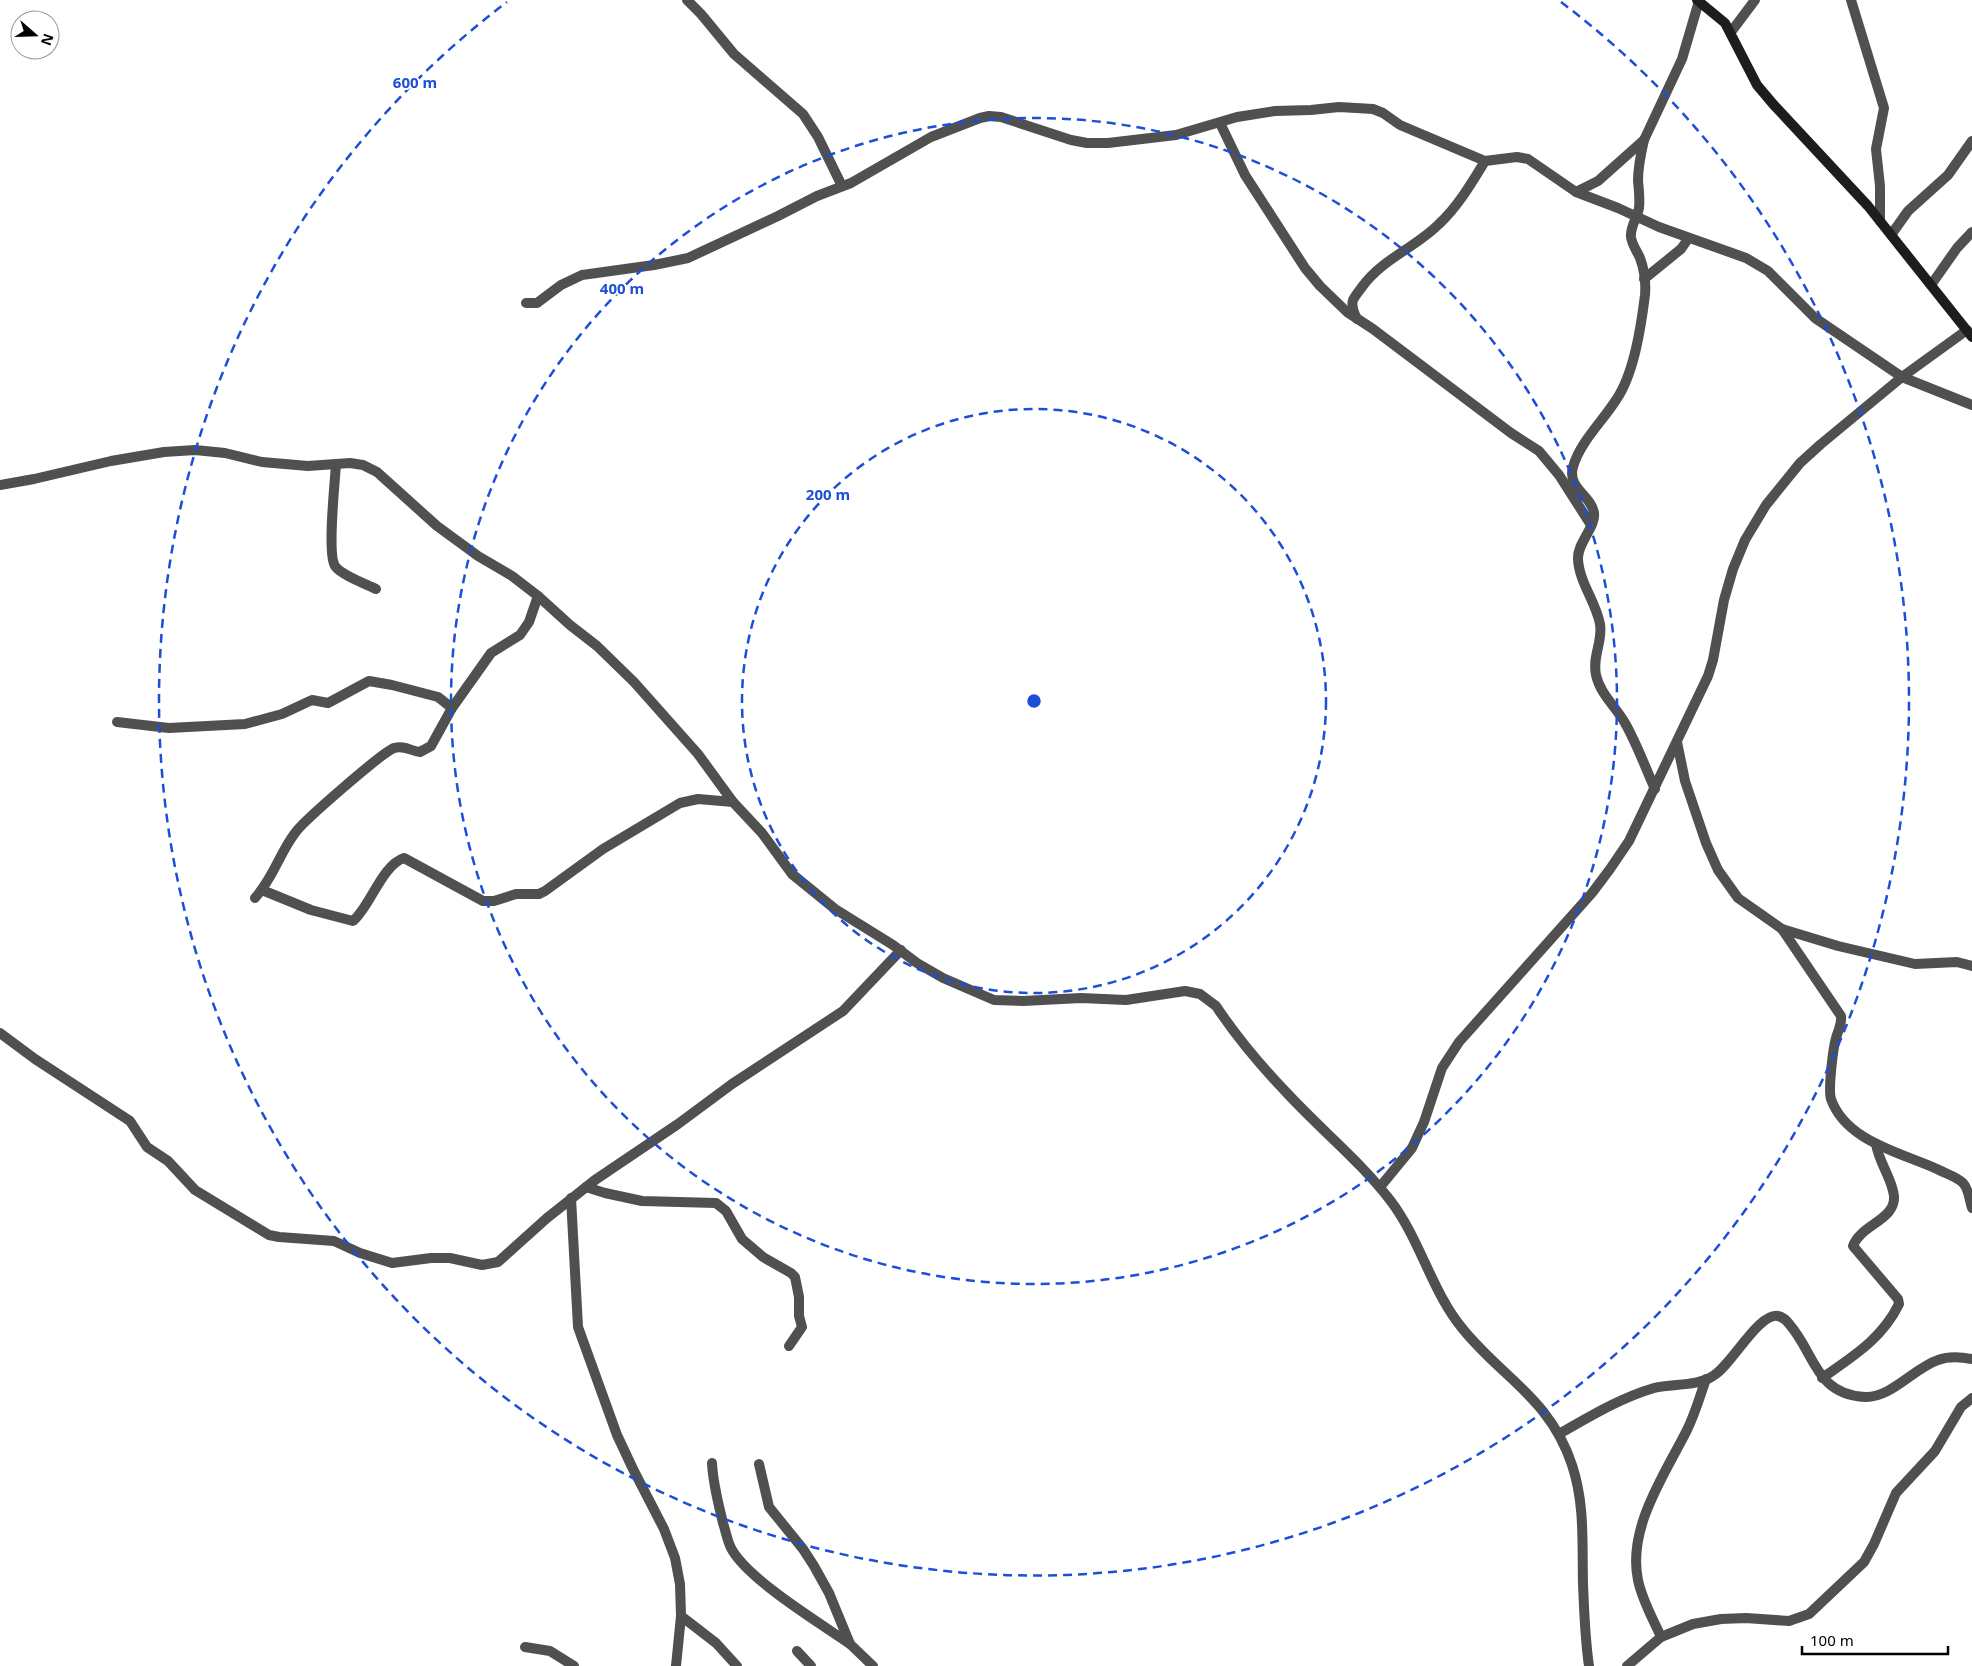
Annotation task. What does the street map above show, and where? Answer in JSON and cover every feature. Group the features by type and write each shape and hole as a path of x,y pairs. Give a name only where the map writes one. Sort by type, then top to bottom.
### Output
{"street":[{"path":"687,0 734,54 803,114 818,137 842,186"},
{"path":"1731,32 1755,0"},
{"path":"1851,0 1884,108 1876,149 1880,186 1880,221"},
{"path":"1380,1187 1412,1148 1424,1122 1442,1068 1459,1042 1592,893 1629,841 1655,789 1711,668 1729,583 1745,540 1754,523 1780,486 1800,463 1902,377 1970,334 1868,206 1757,85 1731,32 1724,23 1698,1 1682,59 1644,140 1639,167 1639,200 1631,238 1643,268 1645,295 1635,349 1623,388 1582,448 1573,467 1572,474 1574,482 1594,512 1578,558 1589,597 1600,623 1600,638 1594,659 1596,678 1600,688 1626,724 1655,789"},
{"path":"526,303 537,303 561,285 590,272 636,268 688,258 817,196 842,186 878,168 930,137 989,116 1001,117 1071,140 1087,143 1108,143 1190,132 1244,116 1275,111 1339,107 1367,108 1379,111 1400,125 1484,162 1522,157 1576,192 1688,238 1746,258 1769,272 1816,318 1902,377 1972,405"},
{"path":"1220,123 1245,176 1305,268 1347,312 1373,329 1510,433 1539,451 1559,475 1591,525"},
{"path":"1576,192 1598,181 1644,140"},
{"path":"1891,236 1908,211 1948,175 1972,141"},
{"path":"1357,318 1352,307 1353,301 1368,278 1380,267 1440,224 1463,197 1484,162"},
{"path":"1931,285 1957,248 1972,232"},
{"path":"1644,279 1682,250 1688,238"},
{"path":"0,485 111,461 164,452 195,450 225,453 262,462 308,466 350,463 363,465 377,472 437,526 478,556 512,576 538,596 597,646 634,682 698,754 733,802 762,833 792,874 835,909 943,978 994,1000 1023,1001 1081,998 1126,1000 1154,997 1176,991 1200,994 1216,1006 1286,1092 1380,1187 1405,1222 1460,1325 1486,1354 1539,1405 1559,1434 1572,1464 1578,1485 1582,1512 1584,1609 1589,1666"},
{"path":"336,464 332,533 333,562 341,571 376,589"},
{"path":"538,596 532,615 524,630 515,640 491,653 452,708 431,746 420,752 405,747 391,750 300,826 258,894 353,921 381,880 397,862 404,858 483,901 494,901 516,894 539,894 603,849 680,803 698,799 733,802"},
{"path":"117,722 169,728 245,724 282,714 312,700 328,703 369,681 438,697 452,708"},
{"path":"1677,741 1695,813 1718,870 1738,898 1782,929 1838,946 1915,964 1956,962 1972,966"},
{"path":"1782,929 1841,1016 1833,1050 1830,1095 1833,1104 1849,1126 1876,1144 1920,1161 1959,1180 1966,1187 1972,1208"},
{"path":"0,1033 36,1059 118,1112 130,1122 148,1147 168,1161 195,1190 273,1236 334,1241 360,1253 392,1263 430,1258 450,1258 487,1265 498,1262 586,1187 678,1124 732,1084 843,1012 900,950"},
{"path":"1822,1378 1874,1339 1884,1329 1899,1304 1898,1299 1853,1246 1856,1239 1888,1213 1894,1204 1892,1186 1878,1157 1876,1144"},
{"path":"586,1187 642,1201 711,1202 722,1207 742,1238 763,1258 795,1277 802,1327 789,1346"},
{"path":"571,1198 578,1327 617,1435 632,1469 664,1529 675,1558 680,1584 681,1616 676,1666"},
{"path":"1559,1434 1601,1410 1644,1392 1659,1387 1706,1380 1722,1370 1762,1322 1773,1316 1783,1318 1794,1330 1822,1378 1831,1386 1844,1392 1867,1397 1892,1388 1937,1360 1952,1358 1972,1359"},
{"path":"1661,1637 1638,1581 1636,1562 1640,1530 1649,1504 1687,1428 1706,1380"},
{"path":"1627,1666 1661,1637 1693,1624 1721,1619 1746,1618 1789,1621 1809,1614 1864,1562 1896,1493 1935,1451 1960,1407 1972,1398"},
{"path":"712,1463 714,1491 726,1538 732,1550 748,1569 850,1644 873,1666"},
{"path":"758,1464 769,1507 803,1549 814,1566 829,1593 850,1644"},
{"path":"681,1616 716,1643 737,1666"},
{"path":"525,1647 550,1651 574,1666"},
{"path":"797,1651 811,1666"}]}
